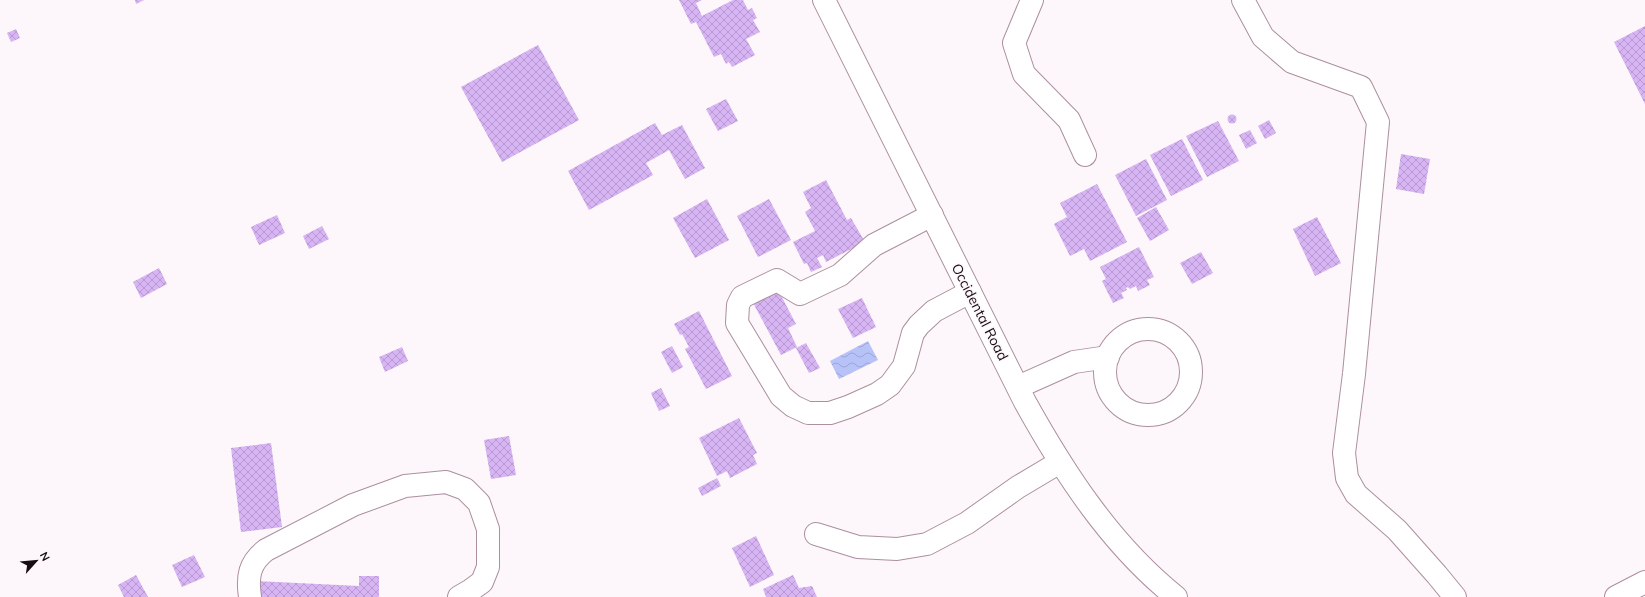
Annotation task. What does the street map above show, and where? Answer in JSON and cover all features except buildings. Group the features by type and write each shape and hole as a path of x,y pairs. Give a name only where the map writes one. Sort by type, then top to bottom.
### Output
{"street":[{"name":"Occidental Road","path":"824,0 1018,387 1060,462 1099,518 1120,543 1176,597"},
{"path":"1032,0 1014,43 1024,74 1069,120 1085,155"},
{"path":"1243,0 1263,36 1292,62 1360,87 1378,122 1354,374 1344,453 1347,478 1356,494 1397,530 1437,574 1455,597"},
{"path":"932,215 874,245 840,275 800,294 777,280 742,297 738,305 737,323 781,396 792,406 808,413 830,413 877,394 890,385 904,366 914,333 919,325 934,311 970,292"},
{"path":"1018,387 1074,362 1108,357"},
{"path":"816,534 858,547 897,549 927,544 967,523 1018,487 1060,462"},
{"path":"250,597 249,579 252,567 256,558 266,550 353,505 405,486 446,482 465,489 479,503 488,529 488,567 482,582 459,597"},
{"path":"1616,597 1645,582"}],"water":[{"path":"868,341 878,360 839,379 830,361"}]}
